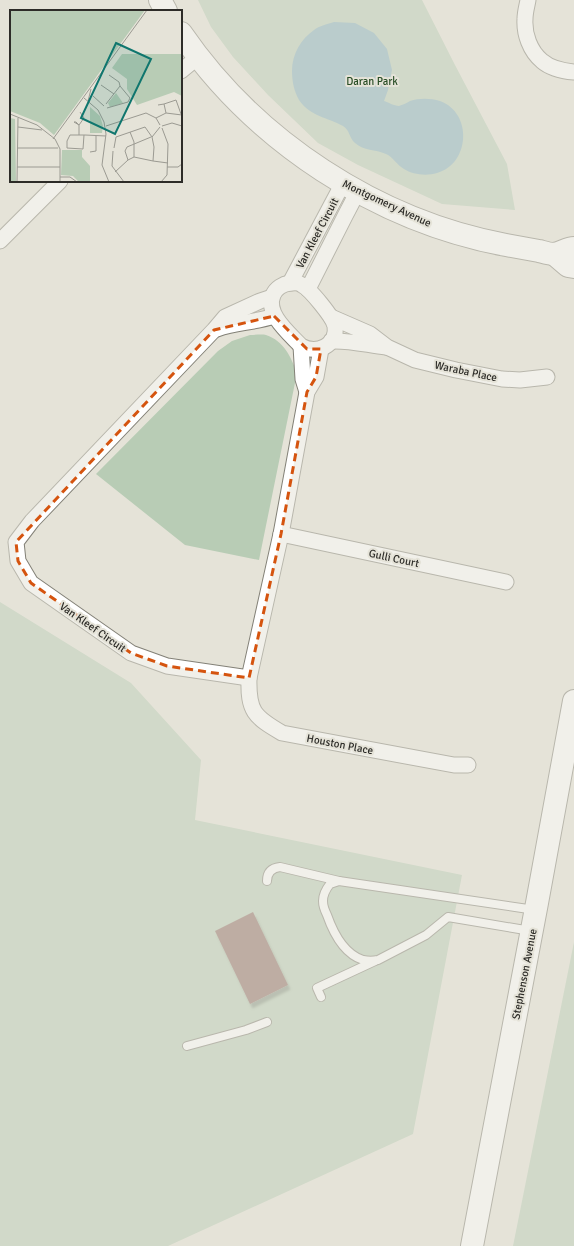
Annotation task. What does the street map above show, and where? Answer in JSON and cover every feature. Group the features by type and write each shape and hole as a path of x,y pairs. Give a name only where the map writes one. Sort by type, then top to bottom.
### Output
{"main road":[{"path":"160,0 165,10"},
{"name":"Montgomery Avenue","path":"182,39 231,94 258,120 306,159 351,187 394,209 438,228 487,241 564,251 568,266 574,267"},
{"name":"Stephenson Avenue","path":"472,1246 532,932 574,701"}],"street":[{"path":"528,0 525,26 526,34 532,49 542,62 549,66 574,72"},
{"path":"182,71 198,57"},
{"path":"0,241 59,182"},
{"name":"Van Kleef Circuit","path":"290,282 351,187"},
{"name":"Van Kleef Circuit","path":"308,289 345,216 351,187"},
{"path":"249,678 281,534 307,392 316,377 326,345 334,334 335,327 331,317 308,289 302,284 290,282 281,286 274,292 271,306 274,316 302,346 312,350 326,345"},
{"name":"Van Kleef Circuit","path":"249,678 167,666 131,653 31,583 18,561 16,542 32,521 225,317 272,297"},
{"name":"Van Kleef Circuit","path":"214,330 231,324 260,321 274,316"},
{"name":"Waraba Place","path":"331,317 370,334 387,347 415,360 456,370 502,378 520,380 547,377"},
{"name":"Waraba Place","path":"326,345 342,340 387,347"},
{"path":"302,346 303,379 307,392"},
{"name":"Gulli Court","path":"281,534 506,582"},
{"name":"Houston Place","path":"249,678 248,695 253,710 264,723 282,733 454,765 468,765"}],"lane":[{"path":"267,881 268,873 275,867 280,867 339,881 536,910"},
{"path":"339,881 330,884 323,897 322,903 336,937 352,954 363,960 378,960"},
{"path":"321,997 317,988 378,960 426,935 448,917 532,932"},
{"path":"187,1046 246,1030 267,1022"}],"highlighted area":[{"path":"274,316 307,349 321,349 316,377 307,392 281,534 249,678 167,666 131,653 31,583 18,561 16,542 214,330"}],"green space":[{"name":"Daran Park","path":"198,0 422,0 507,164 515,210 442,204 358,165 318,143 268,95 233,57 211,27"},
{"path":"250,335 266,335 278,341 286,350 297,373 259,560 185,545 96,474 218,351 232,341"},
{"path":"0,602 131,683 201,760 195,820 462,875 413,1134 168,1246 0,1246"},
{"path":"574,942 574,1246 513,1246"}],"water":[{"path":"334,22 355,23 374,33 387,49 392,70 384,101 399,106 417,99 428,99 440,101 451,107 458,116 462,127 463,138 461,149 456,160 448,168 437,173 429,174 416,174 408,171 386,154 358,146 343,126 314,113 304,106 299,100 292,75 292,65 298,48 301,42 318,27"}],"building":[{"path":"253,912 288,985 250,1004 215,931"}]}
